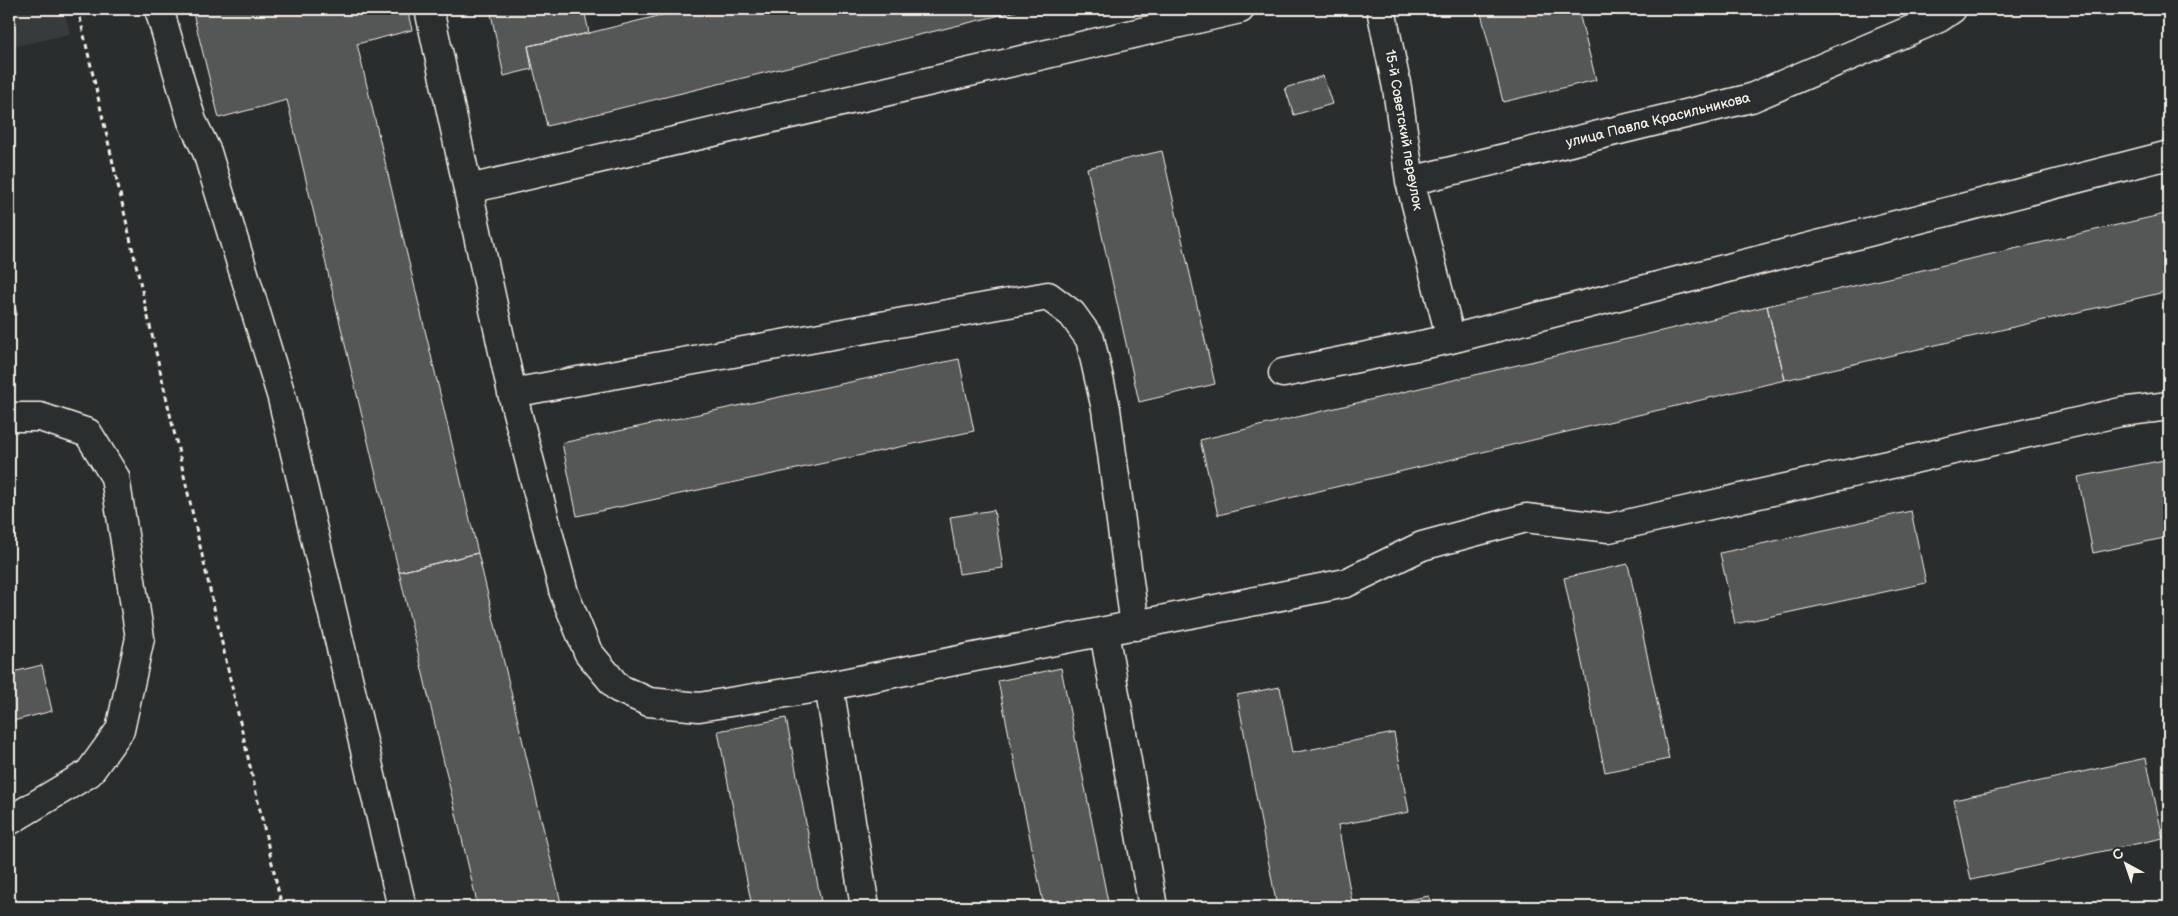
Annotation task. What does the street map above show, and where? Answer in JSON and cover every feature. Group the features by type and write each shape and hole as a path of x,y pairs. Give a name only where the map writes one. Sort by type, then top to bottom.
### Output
{"street":[{"path":"159,9 192,120 207,152 282,398 396,906"},
{"path":"429,9 512,393 564,593 588,652 618,688 649,702 699,707 829,686 1346,583 1422,546 1526,518 1609,528 2121,412 2169,406"},
{"path":"469,189 1240,9"},
{"name":"15-й Советский переулок","path":"1381,9 1397,88 1410,181 1451,339"},
{"name":"улица Павла Красильникова","path":"1410,181 1751,98 1939,18 1952,9"},
{"path":"1283,373 1451,339 2169,155"},
{"path":"512,393 1048,296 1072,314 1090,340 1106,409 1135,626"},
{"path":"9,417 40,417 88,434 115,477 140,638 120,730 89,774 9,821"},
{"path":"1104,632 1153,907"},
{"path":"829,686 865,907"}],"path":[{"path":"78,9 282,907"}],"shaded area":[{"path":"9,9 64,9 70,34 9,48"}],"building":[{"path":"209,9 407,9 412,30 357,44 478,553 399,572 287,100 219,118 193,13"},
{"path":"490,9 584,9 589,33 528,46 532,69 504,76"},
{"path":"686,9 1025,9 547,126 528,46"},
{"path":"1480,9 1578,9 1596,80 1503,102"},
{"path":"1323,76 1332,104 1294,115 1285,88"},
{"path":"1162,151 1215,384 1139,402 1087,168"},
{"path":"2169,213 2169,291 1785,380 1767,306"},
{"path":"9,285 17,314 9,316"},
{"path":"1767,306 1785,380 1218,515 1200,440"},
{"path":"959,359 974,431 577,516 562,443"},
{"path":"2169,459 2169,537 2093,553 2078,477"},
{"path":"9,477 14,507 9,508"},
{"path":"994,510 1003,568 959,574 950,517"},
{"path":"1911,511 1926,583 1735,624 1720,553"},
{"path":"478,553 562,907 478,907 399,572"},
{"path":"1628,564 1669,759 1605,772 1564,578"},
{"path":"42,665 52,711 9,722 9,673"},
{"path":"1061,668 1109,907 1044,907 998,681"},
{"path":"1280,687 1292,753 1394,733 1409,812 1338,825 1353,907 1277,907 1237,695"},
{"path":"786,718 822,907 752,907 718,731"},
{"path":"2146,758 2163,838 1971,880 1954,800"},
{"path":"1429,896 1431,907 1369,907"}]}
